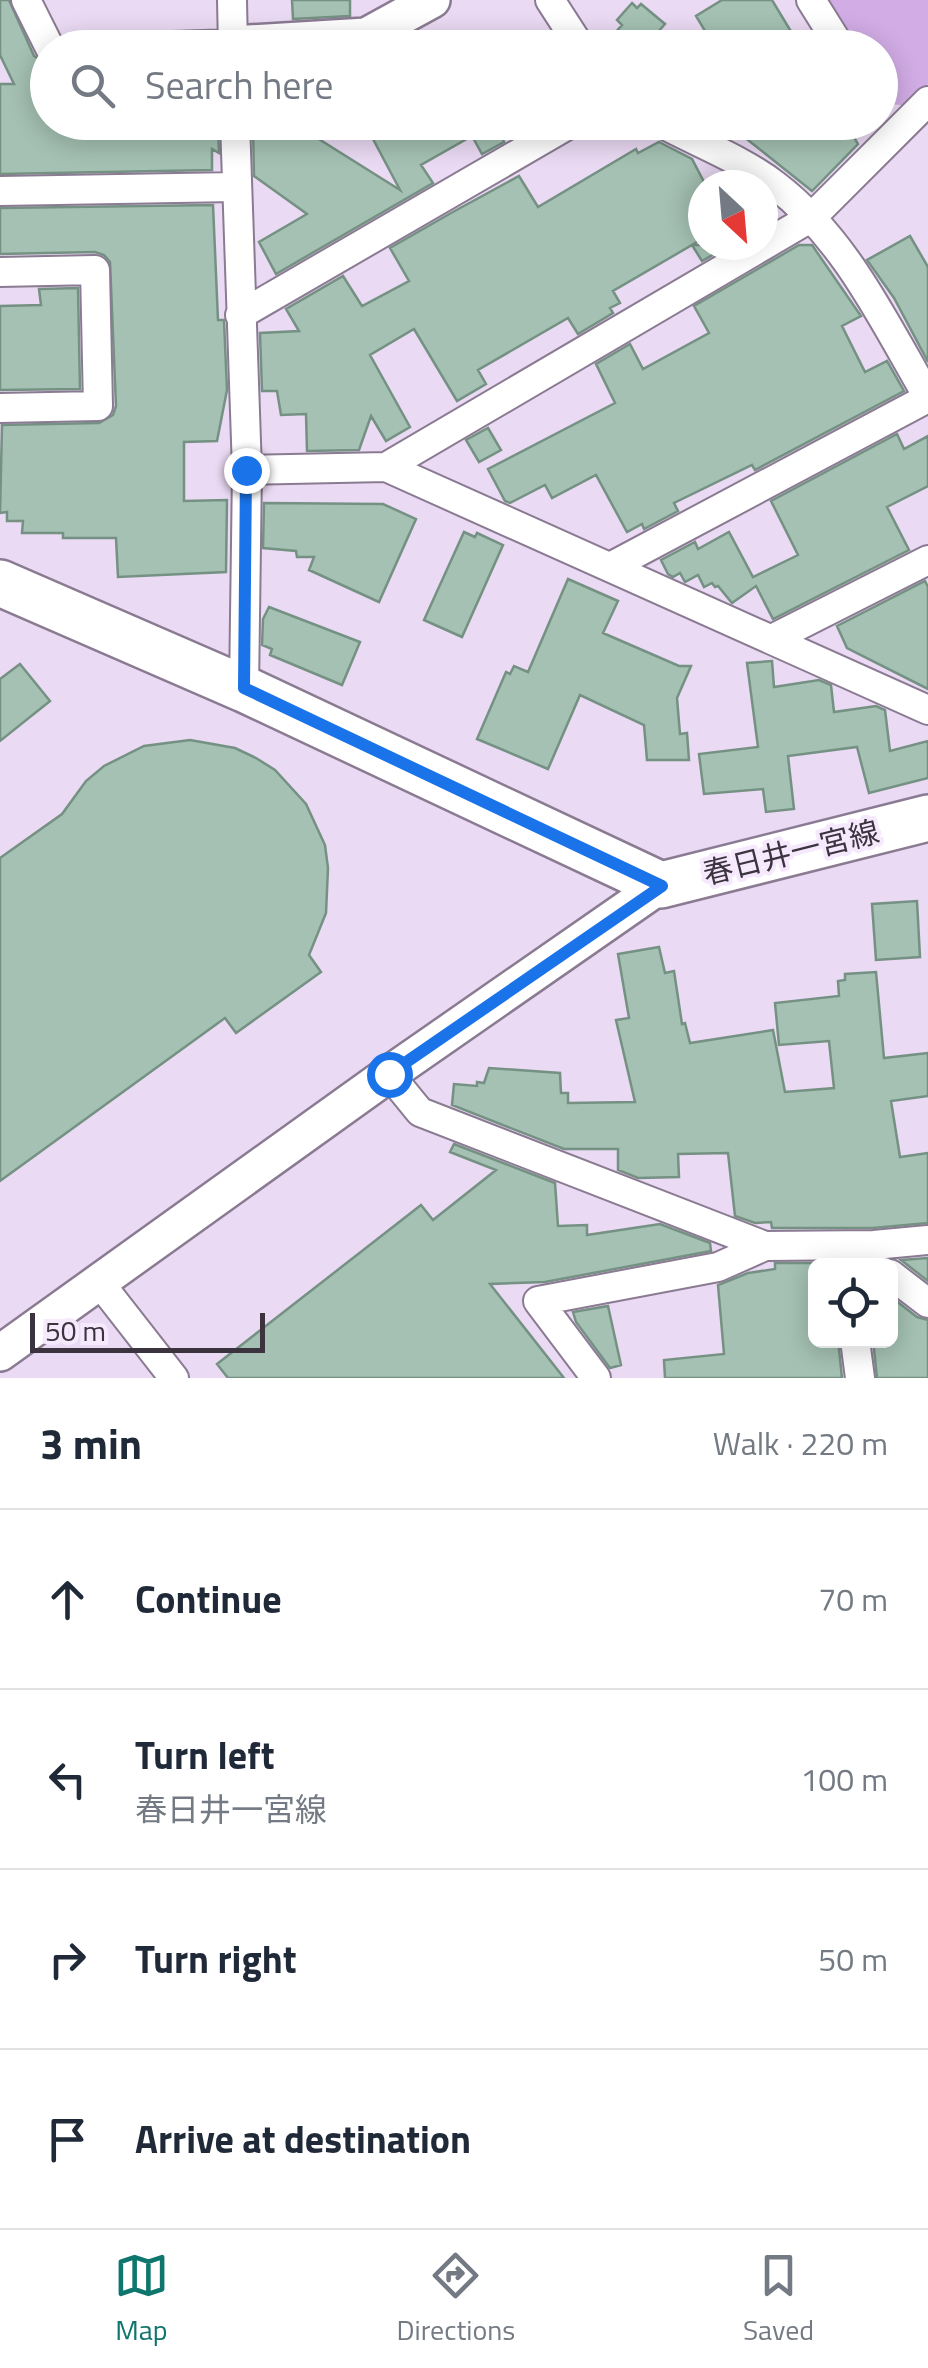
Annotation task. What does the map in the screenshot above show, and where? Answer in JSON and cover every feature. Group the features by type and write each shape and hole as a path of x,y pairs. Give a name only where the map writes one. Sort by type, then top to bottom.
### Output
{"main road":[{"name":"春日井一宮線","path":"0,583 244,688 662,886 928,818"}],"street":[{"path":"26,0 41,30"},
{"path":"232,0 233,30"},
{"path":"377,30 432,0"},
{"path":"550,0 569,30"},
{"path":"811,0 830,30"},
{"path":"898,132 928,101"},
{"path":"235,140 246,470 244,688"},
{"path":"240,315 542,140"},
{"path":"612,566 928,398 840,248 812,217 772,183 693,140"},
{"path":"386,467 812,217 890,140"},
{"path":"0,190 236,186"},
{"path":"0,272 96,270 98,406 0,408"},
{"path":"246,470 386,467 928,710"},
{"path":"772,639 928,560"},
{"path":"0,1352 389,1074 662,886"},
{"path":"389,1074 420,1112 765,1246 879,1255 928,1240"},
{"path":"596,1378 538,1301 718,1268 765,1246"},
{"path":"898,1280 928,1303"},
{"path":"100,1282 174,1378"},
{"path":"856,1348 860,1378"}],"shaded area":[{"path":"826,0 928,0 928,84 907,106 898,105 898,30 845,30"}],"building":[{"path":"0,0 9,0 30,47 30,140 218,140 219,153 212,149 212,170 0,174 0,84 14,84 0,55"},
{"path":"292,0 350,0 350,16 293,19"},
{"path":"722,0 772,0 790,30 704,30 696,16"},
{"path":"632,3 637,8 641,4 665,24 660,30 618,30 622,25 617,20"},
{"path":"253,140 320,140 400,190 374,140 465,140 421,165 433,183 276,274 259,242 307,214 254,176"},
{"path":"474,140 503,140 504,142 482,154"},
{"path":"748,140 856,140 858,144 812,191"},
{"path":"659,142 692,159 698,170 688,170 688,247 613,291 620,303 610,308 613,313 578,334 568,318 478,370 486,384 457,401 414,329 370,355 410,427 386,441 371,416 359,450 307,451 306,414 281,415 277,391 262,391 260,333 299,331 286,309 343,276 362,306 409,281 390,248 451,213 519,176 538,207 636,149 638,153"},
{"path":"213,205 218,320 224,320 227,390 217,441 184,442 184,501 227,500 226,572 118,577 116,538 22,533 23,521 7,521 7,512 0,513 2,425 99,423 113,415 116,406 110,262 95,252 0,254 0,208"},
{"path":"910,236 928,267 928,362 894,298 867,260"},
{"path":"799,245 812,245 861,316 842,326 865,372 887,361 904,391 755,470 752,465 674,503 678,511 644,529 642,524 627,532 596,475 552,498 545,485 510,503 505,501 488,469 615,403 596,364 630,344 643,369 709,333 694,306"},
{"path":"78,288 80,389 0,390 0,306 41,305 39,289"},
{"path":"488,428 501,450 479,462 466,440"},
{"path":"897,434 904,449 928,436 928,486 887,507 909,550 773,619 756,586 732,603 718,586 712,583 704,587 698,575 685,582 680,573 673,577 668,574 661,560 695,542 698,549 729,532 753,577 798,555 771,501"},
{"path":"264,503 383,504 416,519 379,602 309,570 314,557 263,548"},
{"path":"464,532 475,537 477,533 503,545 462,637 424,620"},
{"path":"568,579 618,601 603,633 679,666 691,666 677,698 680,734 687,733 689,760 647,760 644,725 580,695 548,769 477,739 506,672 510,674 514,666 528,672"},
{"path":"925,581 928,689 847,648 837,626"},
{"path":"269,607 360,642 342,685 270,655 272,649 262,645 263,619"},
{"path":"772,661 774,687 819,680 831,685 834,712 876,706 885,710 890,751 928,741 928,778 869,793 857,747 788,756 794,809 766,812 763,789 704,794 699,754 758,747 747,663"},
{"path":"20,664 50,701 0,741 0,679"},
{"path":"190,740 235,748 256,758 275,770 306,804 325,845 328,868 326,913 309,955 321,972 236,1033 225,1018 0,1181 0,858 62,814 86,781 104,766 144,746"},
{"path":"917,901 920,957 876,960 872,904"},
{"path":"659,947 665,973 674,971 682,1024 685,1023 690,1043 773,1030 785,1092 834,1088 829,1041 779,1045 775,1003 839,996 838,981 845,980 845,974 876,972 884,1058 928,1053 928,1096 891,1101 900,1157 928,1153 928,1223 873,1228 772,1228 771,1222 755,1223 735,1216 728,1153 678,1154 679,1177 638,1178 618,1170 618,1149 564,1149 452,1105 454,1084 484,1083 489,1068 560,1073 561,1093 568,1093 568,1103 635,1102 616,1020 629,1018 618,954"},
{"path":"454,1144 555,1183 558,1226 587,1225 587,1235 660,1224 710,1243 711,1251 545,1282 490,1284 564,1378 228,1378 217,1364 421,1205 433,1220 496,1170 450,1152"},
{"path":"928,1258 928,1281 901,1260"},
{"path":"775,1263 808,1263 808,1348 839,1348 842,1378 665,1378 664,1360 724,1354 718,1285 748,1273 775,1269"},
{"path":"898,1302 917,1317 928,1320 928,1378 877,1378 874,1348 898,1348"},
{"path":"608,1306 621,1365 610,1368 576,1322 573,1312"}],"route":[{"path":"246,470 244,688 662,886 389,1074"}]}
